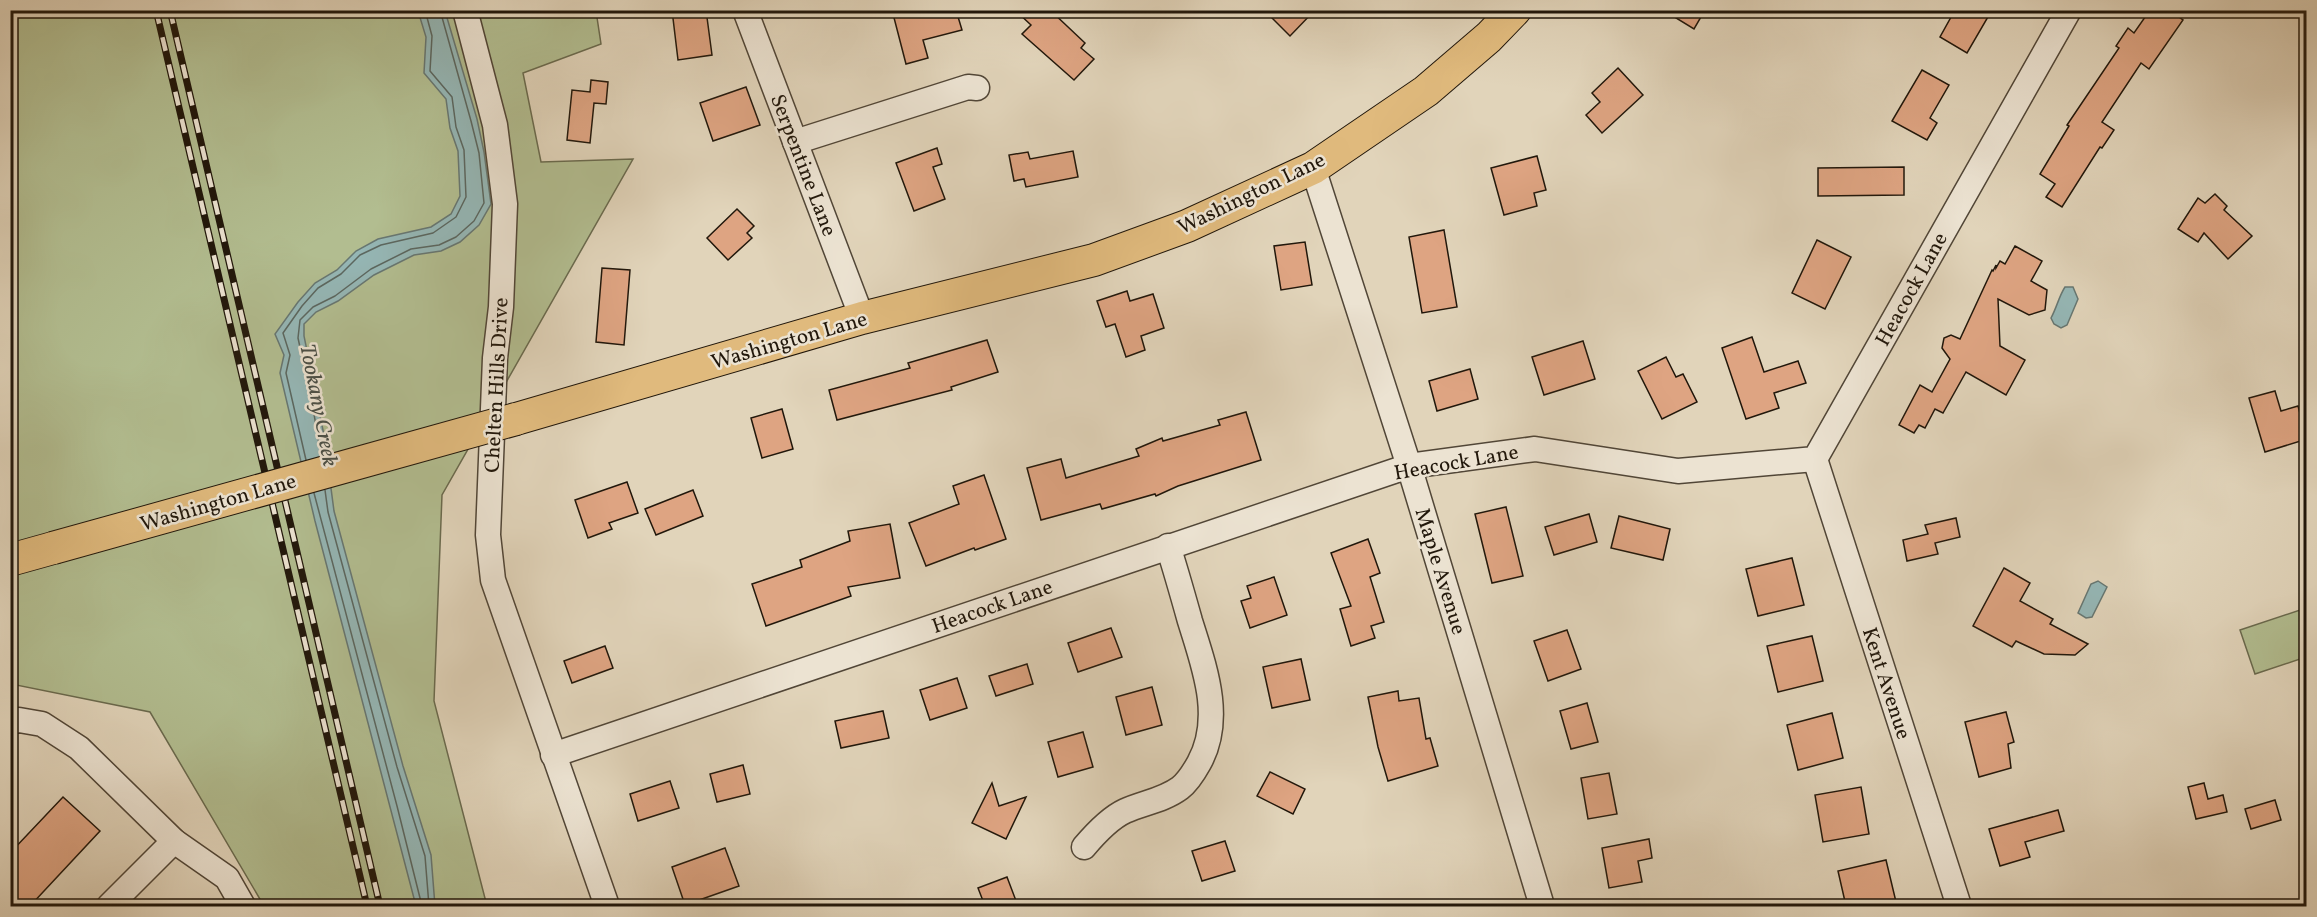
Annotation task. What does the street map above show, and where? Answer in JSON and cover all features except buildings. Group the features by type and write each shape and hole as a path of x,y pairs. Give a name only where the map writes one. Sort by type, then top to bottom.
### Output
{"main road":[{"name":"Washington Lane","path":"10,560 516,419 862,318 1094,260 1187,226 1313,168 1426,91 1489,37 1515,10"}],"street":[{"name":"Chelten Hills Drive","path":"465,10 495,125 505,204 502,296 495,358 489,536 493,580 607,906"},
{"name":"Serpentine Lane","path":"745,10 862,318"},
{"name":"Heacock Lane","path":"553,755 1409,466 1535,448 1678,471 1815,459 2069,10"},
{"path":"795,142 968,87 977,88"},
{"name":"Maple Avenue","path":"1313,168 1409,466 1542,906"},
{"name":"Kent Avenue","path":"1815,459 1959,906"},
{"path":"1084,847 1095,834 1122,812 1181,788 1198,766 1208,738 1211,718 1207,678 1168,546"},
{"path":"10,722 19,720 42,724 79,748 174,840 226,878 243,906"},
{"path":"109,906 174,840"}],"green space":[{"path":"11,11 596,11 601,44 523,73 541,162 633,159 442,495 434,701 487,906 264,906 150,712 11,684 10,54 14,53 11,50"},
{"path":"2306,608 2306,657 2255,674 2240,630"}],"water":[{"path":"418,11 445,11 477,119 491,204 479,225 460,242 441,251 414,255 374,275 338,301 316,312 304,324 304,336 324,435 334,511 403,766 431,855 435,906 416,906 315,521 280,373 284,355 275,334 315,283 337,270 356,251 378,239 431,227 451,214 460,196 458,151 450,128 446,99 424,73 426,37"},
{"path":"2065,287 2073,287 2078,299 2067,325 2061,328 2054,324 2051,318"},
{"path":"2098,581 2107,587 2092,617 2086,618 2078,613 2091,584"}],"railway":[{"path":"156,10 367,906"},
{"path":"170,10 380,906"}],"water label":[{"name":"Tookany Creek","path":"320,405"}]}
